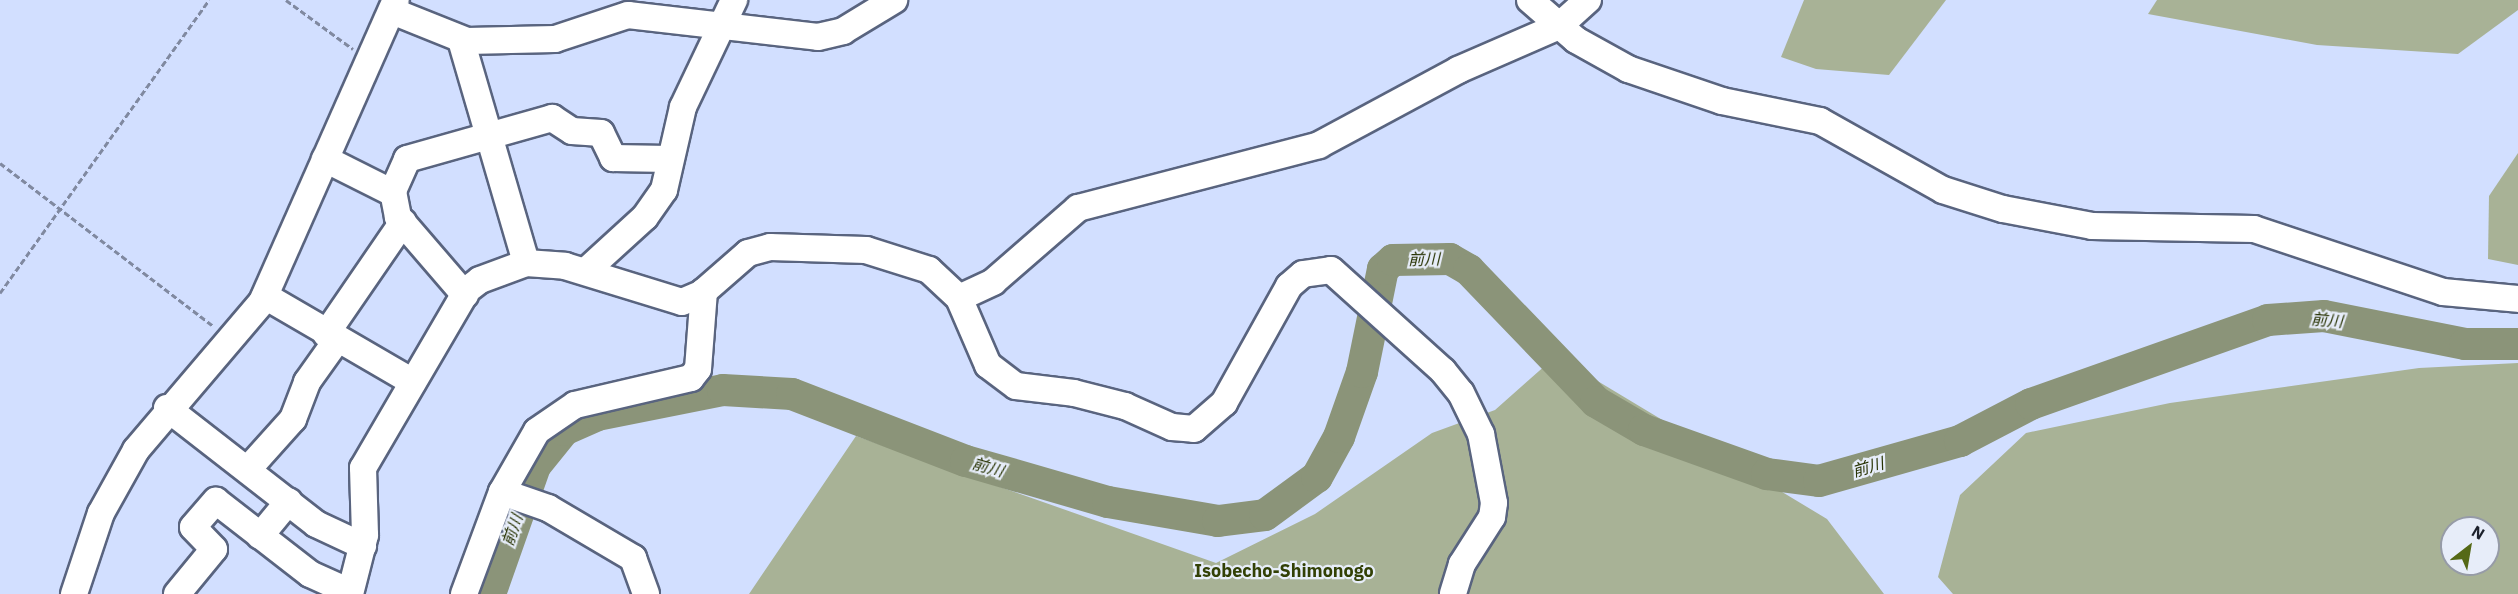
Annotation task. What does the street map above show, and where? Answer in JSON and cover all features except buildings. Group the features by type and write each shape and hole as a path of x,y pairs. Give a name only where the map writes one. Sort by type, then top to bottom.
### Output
{"street":[{"path":"588,269 645,217 664,190 669,159 683,107 722,30 734,0"},
{"path":"74,594 114,485 167,408 231,340 265,296 394,5 461,40 555,39 628,15 722,30 818,37 843,31 894,0"},
{"path":"1530,0 1559,26 1628,69 1722,101 1792,111 1820,121 1943,190 2003,209 2092,226 2254,228 2433,289 2518,300"},
{"path":"959,297 993,282 1078,208 1320,146 1485,57 1559,26 1588,0"},
{"path":"461,40 486,136 526,263"},
{"path":"465,295 403,222 393,193 407,159 559,118 567,130 601,133 613,158 669,159"},
{"path":"325,159 393,193"},
{"path":"249,468 293,419 307,382 332,337 403,222"},
{"path":"178,592 214,549 193,527 216,501 310,574 350,593 363,546 363,468 465,295 480,280 526,263 588,269 662,300 692,300 748,253 770,247 849,247 929,270 959,297 988,365 1016,386 1074,393 1125,406 1172,427 1194,429 1224,403 1289,286 1303,274 1331,270 1443,371 1461,393 1481,435 1494,503 1492,518 1462,564 1453,594"},
{"path":"464,594 502,492 537,431 575,405 691,378 698,369 704,291"},
{"path":"265,296 413,382"},
{"path":"167,408 249,468 334,536 363,546"},
{"path":"502,492 548,508 633,558 646,594"},
{"path":"260,537 289,501"}],"path":[{"path":"0,293 209,0"},
{"path":"286,0 369,60"},
{"path":"0,163 61,207 231,340"}],"shaded area":[{"path":"1804,0 1946,0 1889,75 1816,69 1781,57"},
{"path":"2157,0 2518,0 2518,10 2458,54 2317,45 2148,14"},
{"path":"2518,153 2518,265 2488,259 2489,196"},
{"path":"1556,356 1827,519 1884,594 749,594 856,436 1216,563 1315,514 1432,433 1495,410"},
{"path":"2518,363 2518,594 1953,594 1938,577 1960,495 2026,433 2170,403 2419,368"}],"water":[{"path":"505,506 529,514 499,594 474,594"}],"waterway":[{"name":"前川","path":"490,594 535,466 564,430 597,415 723,390 792,394 966,461 1108,502 1218,521 1265,515 1317,477 1339,437 1362,372 1383,269 1393,260 1450,259 1469,270 1596,402 1644,430 1767,474 1819,481 1960,441 2031,404 2268,320 2324,316 2465,344 2518,344"}],"district":[{"name":"Isobecho-Shimonogo","path":"1284,571"}]}
